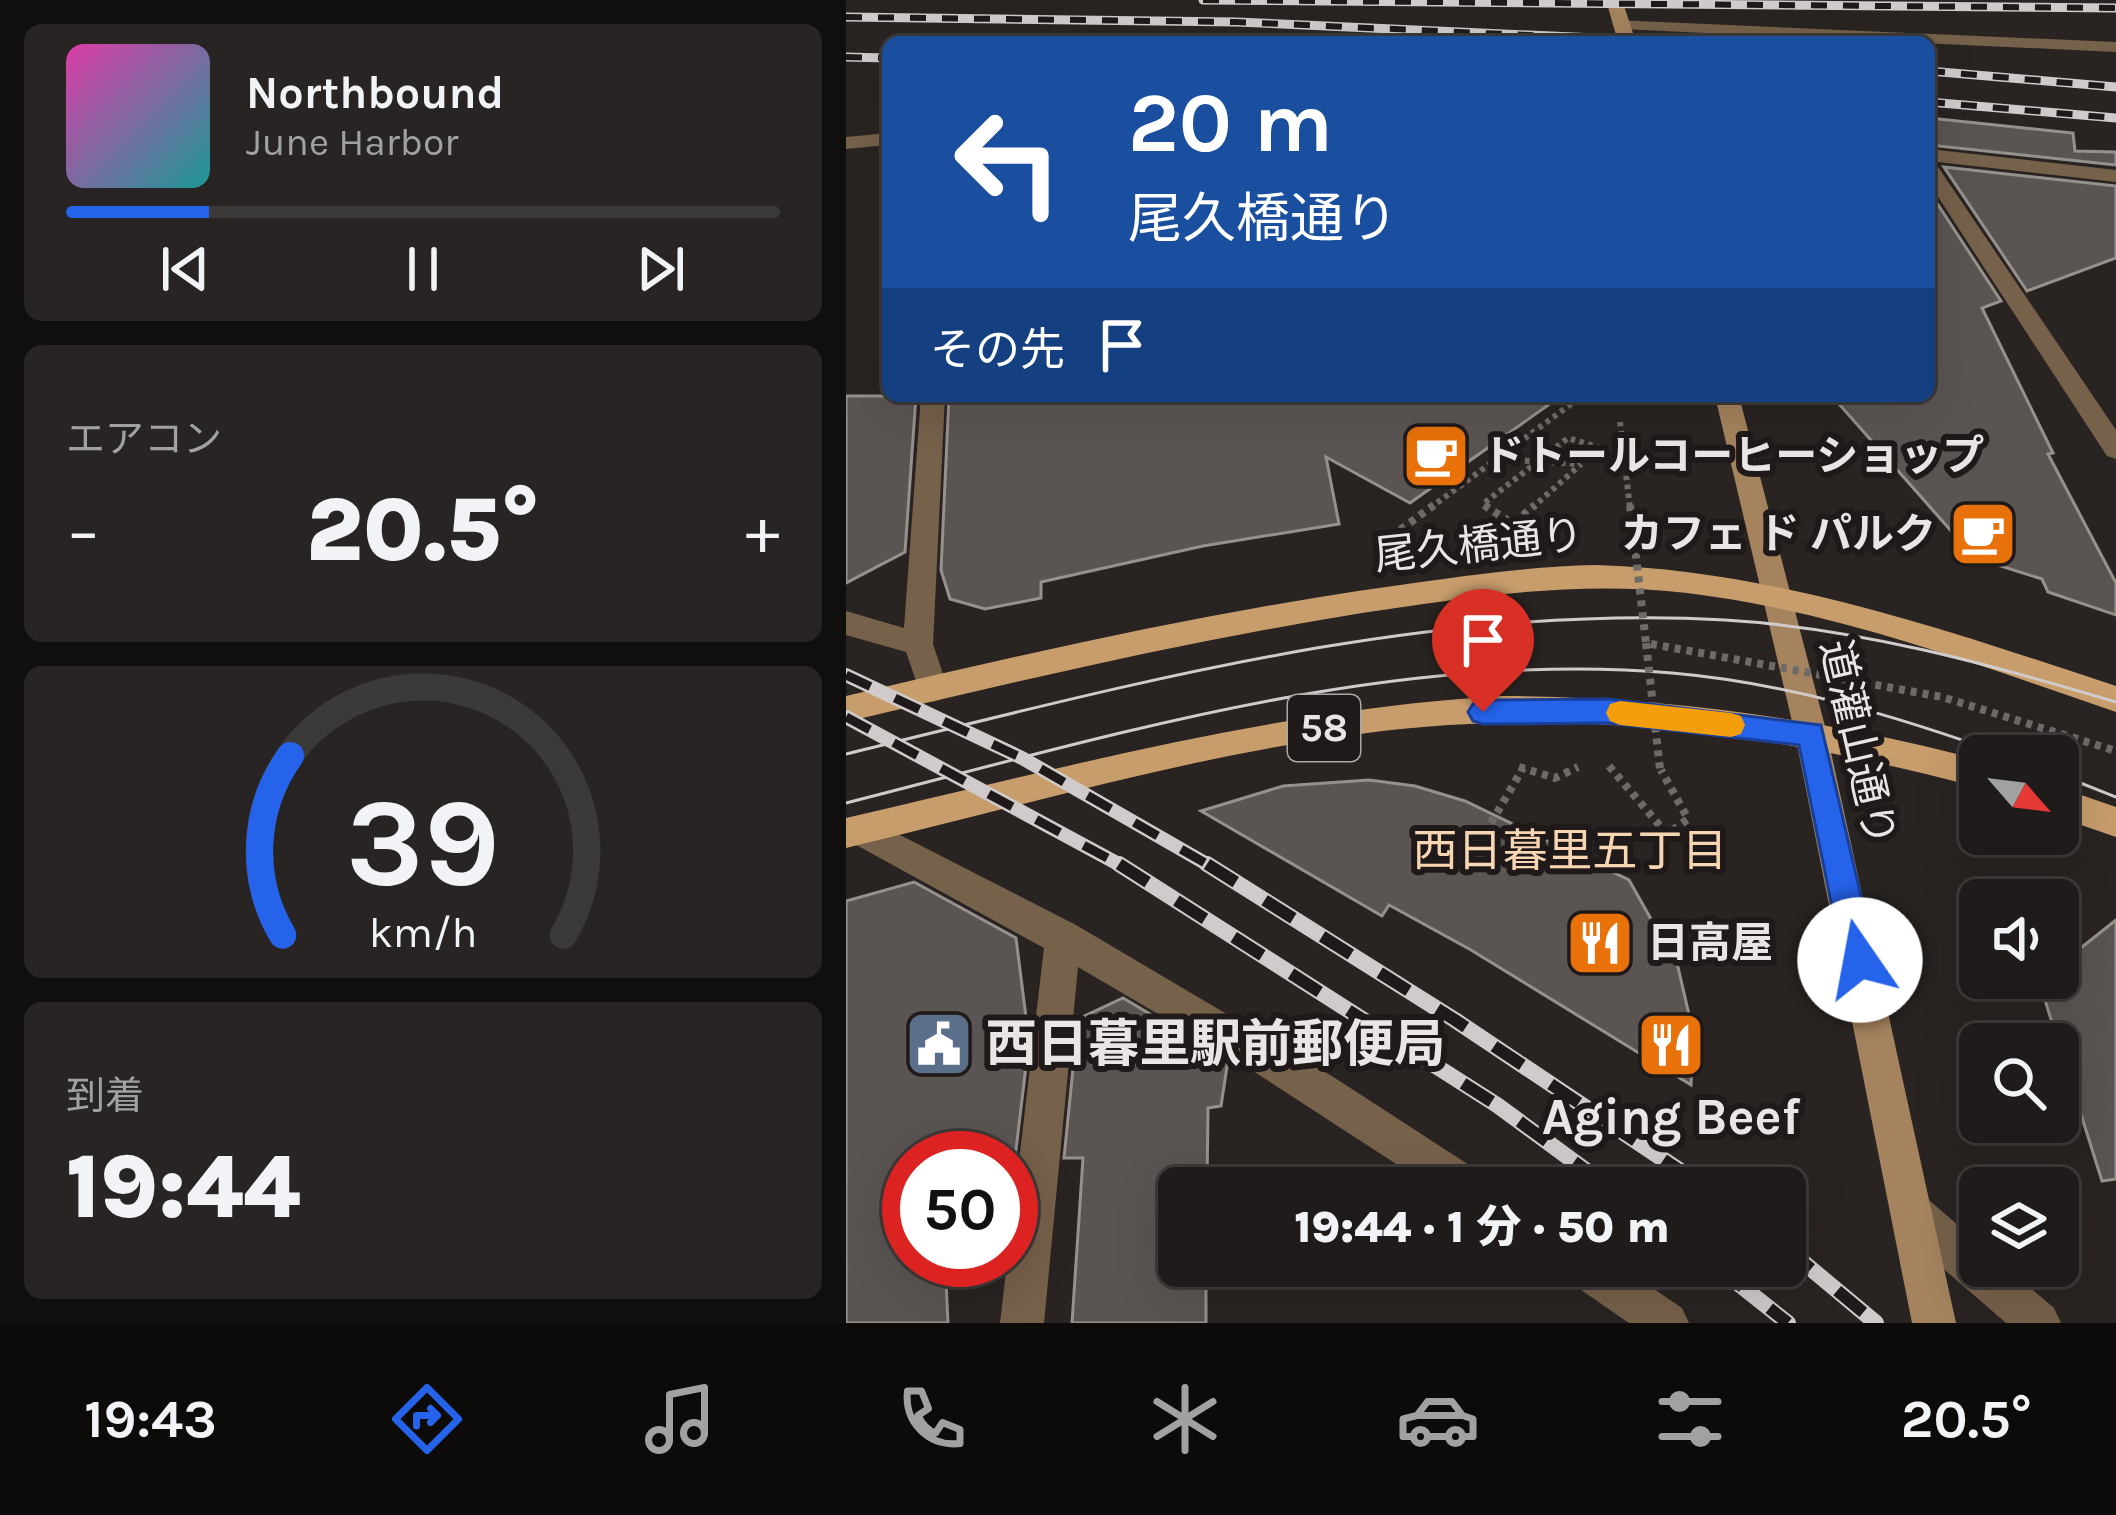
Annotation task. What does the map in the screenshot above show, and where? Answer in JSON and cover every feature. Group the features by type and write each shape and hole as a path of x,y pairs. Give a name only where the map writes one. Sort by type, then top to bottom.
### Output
{"main road":[{"path":"1614,0 1624,33"},
{"name":"道灌山通り","path":"1729,402 1811,734 1934,1323"},
{"name":"尾久橋通り","path":"846,709 1300,611 1475,585 1623,577 1778,597 1972,649 2116,699"},
{"name":"58","path":"853,831 1345,724 1483,712 1598,711 1811,734 1959,769"},
{"path":"2079,809 2116,822"}],"street":[{"path":"1624,33 1729,36"},
{"path":"1935,42 2116,47"},
{"path":"846,143 882,140"},
{"path":"1935,156 2116,176"},
{"path":"1935,177 2116,450"},
{"path":"933,402 918,644 933,688"},
{"path":"846,623 918,644"},
{"path":"853,831 1063,938 1438,1167"},
{"path":"1022,1323 1063,938"},
{"path":"1915,1216 2039,1323"},
{"path":"1614,1287 1667,1323"}],"path":[{"path":"1379,545 1574,402"},
{"path":"1601,756 1667,834 1688,819 1660,769 1619,422"},
{"path":"1496,459 1517,460 1538,461 1581,464 1513,524 1483,504 1500,490 1517,477 1534,464 1551,451 1568,438 1620,454"},
{"path":"1646,643 1886,680 2048,724 2116,751"},
{"path":"1492,823 1523,768"}],"building":[{"path":"1935,119 2073,133 2075,151 2116,152 2116,165 1935,146"},
{"path":"1944,167 2116,186 2116,258 2027,291"},
{"path":"1935,200 2001,301 1982,308 2053,453 2048,454 2116,583 2116,615 2048,592 2042,579 1975,558 1837,402 1935,402"},
{"path":"846,396 916,402 905,552 846,583"},
{"path":"949,402 1553,402 1410,503 1326,457 1339,524 1203,546 1041,582 1041,598 985,609 950,599 941,570"},
{"path":"1369,780 1415,786 1465,801 1629,880 1678,967 1693,1032 1691,1085 1471,950 1389,905 1382,916 1201,811 1283,786"},
{"path":"914,882 1016,938 1029,1041 1018,1131 882,1131 882,1287 946,1287 948,1323 846,1323 846,901"},
{"path":"2116,920 2116,1179 2102,1181 2079,1108 2079,1023 2052,1023 2045,999 2079,999 2079,949"},
{"path":"1123,998 1228,1060 1221,1106 1208,1108 1207,1167 1158,1167 1158,1287 1206,1287 1206,1323 1072,1323 1083,1158 1064,1158 1078,1019"}],"tram line":[{"path":"846,754 1281,654 1391,636 1613,618 1775,624 1874,639 2116,702"},
{"path":"846,803 1255,704 1463,674 1567,669 1715,678 1801,693 1959,740"},
{"path":"2079,782 2116,797"}],"railway":[{"path":"1203,0 2116,8"},
{"path":"846,17 1236,22 1550,36"},
{"path":"846,57 882,58"},
{"path":"1935,72 2116,87"},
{"path":"1935,103 2116,118"},
{"path":"846,675 1022,758 1209,865"},
{"path":"846,717 1122,866"},
{"path":"1209,865 1455,1020 1675,1167"},
{"path":"1122,866 1497,1105 1581,1167"},
{"path":"1806,1265 1876,1323"},
{"path":"1743,1287 1788,1323"}],"slow traffic":[{"path":"1620,713 1731,725"}],"place":[{"name":"ドトールコーヒーショップ","path":"1436,456"},
{"name":"カフェ ド パルク","path":"1983,534"},
{"name":"日高屋","path":"1600,943"},
{"name":"西日暮里駅前郵便局","path":"939,1044"},
{"name":"Aging Beef","path":"1671,1045"}],"district":[{"name":"西日暮里五丁目","path":"1570,851"}],"route":[{"path":"1483,712 1608,711 1811,734 1860,960"}]}
